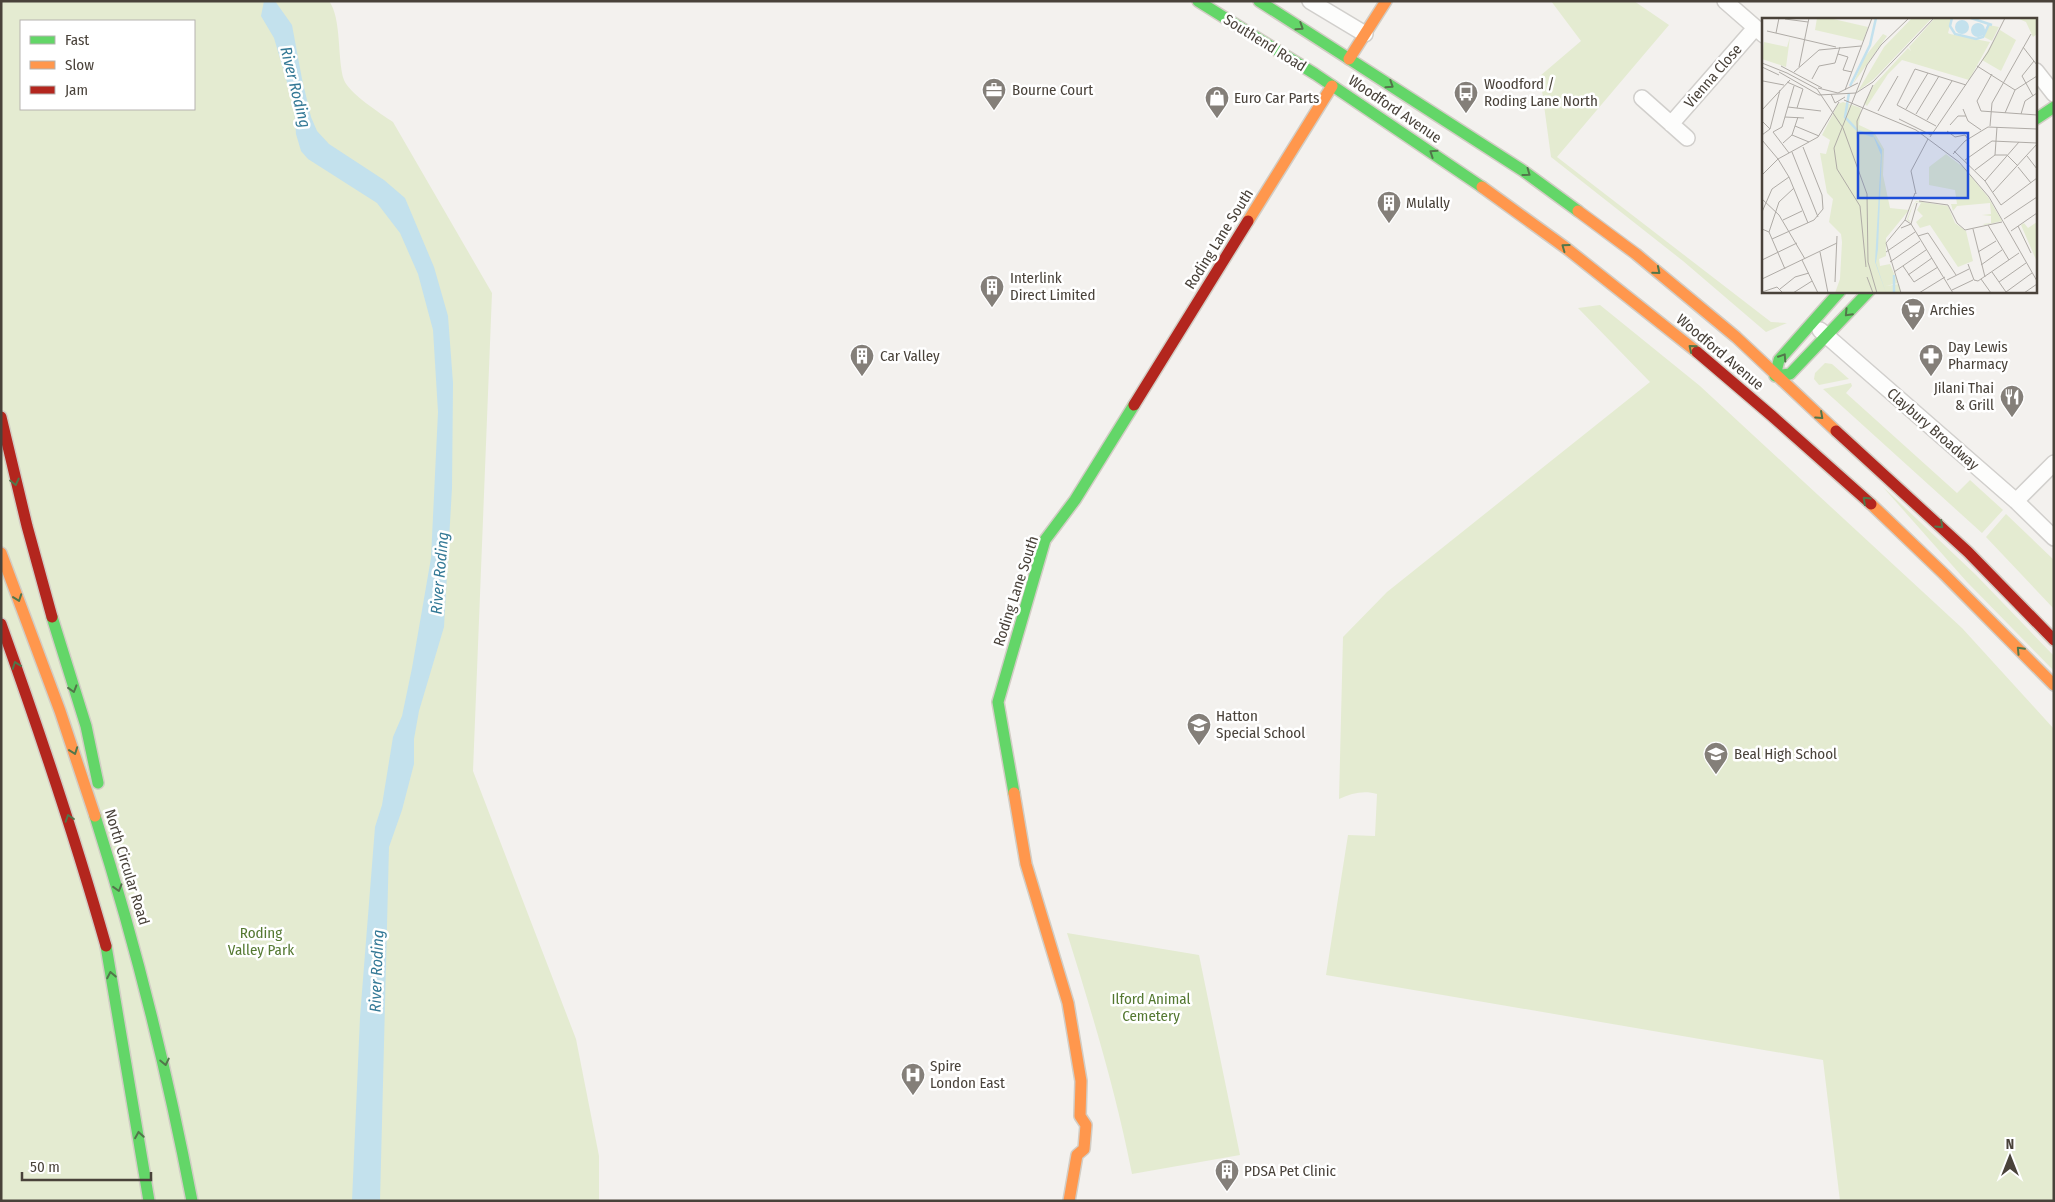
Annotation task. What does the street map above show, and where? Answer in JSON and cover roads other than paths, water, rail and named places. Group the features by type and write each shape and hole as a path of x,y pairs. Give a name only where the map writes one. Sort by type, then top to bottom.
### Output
{"main road":[{"name":"Southend Road","path":"1198,1 1332,86"},
{"path":"1259,1 1349,59 1386,1"},
{"name":"Woodford Avenue","path":"1349,59 1522,170 1636,254 1736,337 1771,378 1968,552 2054,640"},
{"name":"Woodford Avenue","path":"1332,86 1478,183 1583,260 1747,388 1902,533 2054,685"},
{"name":"Roding Lane South","path":"1069,1201 1074,1151 1084,1149 1086,1125 1077,1120 1081,1080 1068,1004 1026,864 998,702 1045,540 1075,500 1332,86"},
{"path":"2038,118 2054,107"},
{"path":"1777,394 1771,378 1779,360 1839,292"},
{"path":"1771,378 1790,374 1868,292"},
{"path":"1,417 16,484 49,607 95,756 104,841"},
{"path":"1882,499 1902,533"},
{"name":"North Circular Road","path":"1,552 78,762 134,938 159,1036 192,1201"},
{"path":"1,624 48,754 79,850 106,946 129,1072 149,1201"}],"street":[{"path":"1310,1 1365,34"},
{"path":"1725,1 1759,32"},
{"name":"Vienna Close","path":"1671,124 1759,32"},
{"path":"2038,73 2054,94"},
{"path":"1642,98 1687,138"},
{"name":"Claybury Broadway","path":"1811,322 2016,501 2054,538"},
{"path":"2016,501 2054,463"}],"water":[{"name":"River Roding","path":"264,1 275,1 292,25 302,79 311,117 317,131 329,144 384,180 405,198 434,267 448,316 453,383 452,488 444,627 419,711 414,739 414,764 402,810 389,847 380,1201 352,1201 360,1017 375,827 382,805 393,737 402,716 412,668 431,558 438,412 433,330 418,274 400,233 377,203 308,159 301,151 296,134 294,106 274,38 261,16"}],"place":[{"name":"Bourne Court","path":"994,111"},
{"name":"Woodford / Roding Lane North","path":"1466,114"},
{"name":"Euro Car Parts","path":"1217,119"},
{"name":"Mulally","path":"1389,224"},
{"name":"Interlink Direct Limited","path":"992,308"},
{"name":"Archies","path":"1913,331"},
{"name":"Car Valley","path":"862,377"},
{"name":"Day Lewis Pharmacy","path":"1931,377"},
{"name":"Jilani Thai & Grill","path":"2012,418"},
{"name":"Hatton Special School","path":"1199,746"},
{"name":"Beal High School","path":"1716,775"},
{"name":"Spire London East","path":"913,1096"},
{"name":"PDSA Pet Clinic","path":"1227,1192"}],"park label":[{"name":"Roding Valley Park","path":"261,942"},
{"name":"Ilford Animal Cemetery","path":"1151,1008"}]}
